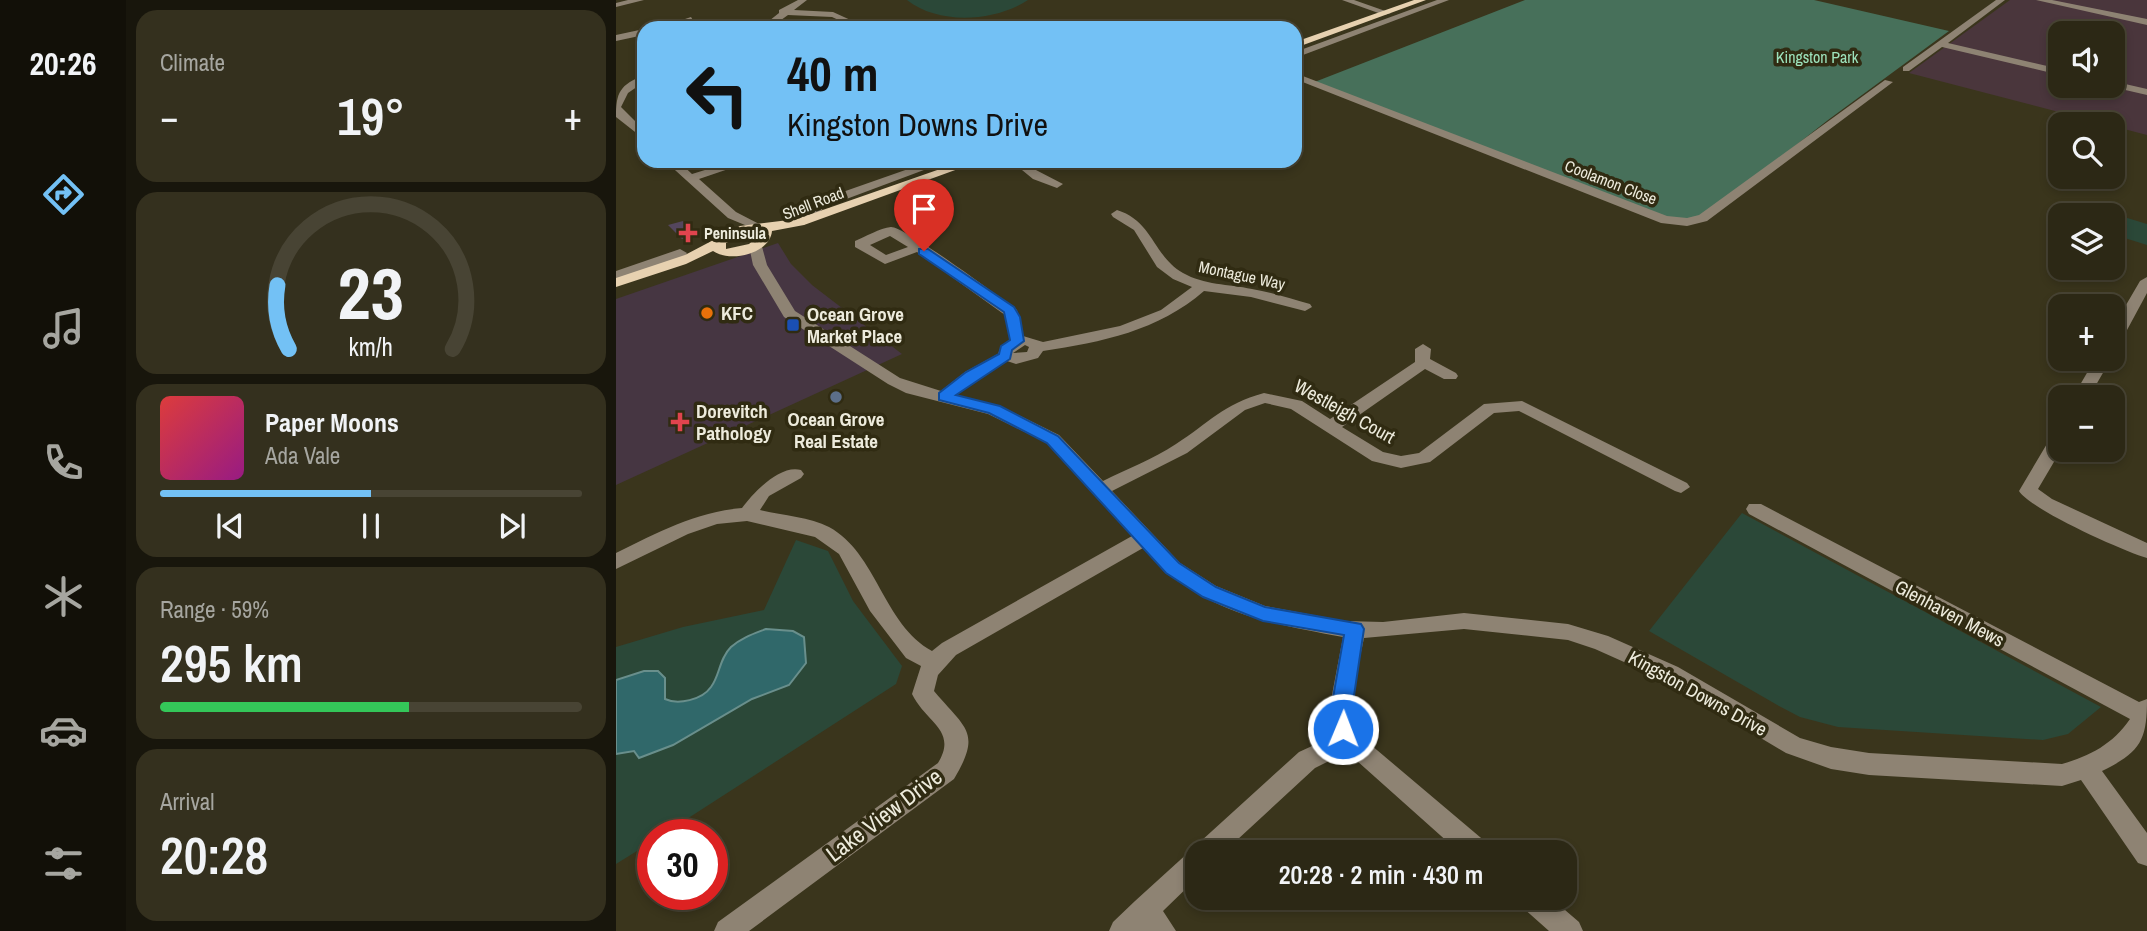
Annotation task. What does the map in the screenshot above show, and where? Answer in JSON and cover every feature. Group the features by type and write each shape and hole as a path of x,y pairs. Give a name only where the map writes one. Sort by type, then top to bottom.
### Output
{"main road":[{"path":"1302,43 1422,0"},
{"name":"Shell Road","path":"761,235 954,168"},
{"name":"Shell Road","path":"761,235 873,197"},
{"path":"616,283 761,235"},
{"path":"616,291 761,235"}],"street":[{"path":"616,5 640,0"},
{"path":"772,21 803,0"},
{"path":"1346,0 1387,13"},
{"path":"1302,52 1446,0"},
{"path":"1906,69 2001,0"},
{"path":"2040,0 2147,22"},
{"path":"782,12 833,15 847,21"},
{"path":"616,38 637,34"},
{"path":"1941,44 2048,69"},
{"name":"Coolamon Close","path":"1302,79 1665,220 1687,222 1703,218 1888,82"},
{"path":"637,82 618,99 616,107 637,130"},
{"path":"616,85 631,85"},
{"path":"2125,87 2147,93"},
{"path":"679,168 732,215 761,235"},
{"path":"690,178 723,168"},
{"name":"Shell Road","path":"800,222 821,204 922,168"},
{"path":"1028,168 1037,177 1057,184"},
{"name":"Montague Way","path":"1117,214 1139,227 1168,270 1202,286 1252,293 1305,307"},
{"path":"732,215 725,247 760,265"},
{"name":"Kingston Downs Drive","path":"761,235 760,265 781,304 795,318 894,381 994,410 1053,439 1173,568 1220,597 1263,614 1355,629 1383,630 1464,621 1568,632 1601,642 1660,668 1794,747 1831,758 1869,764 2062,775 2086,768 2118,753 2140,727 2146,713"},
{"path":"916,248 933,256 1009,310 1014,317 1017,341"},
{"path":"616,276 680,253"},
{"path":"2125,320 2147,281"},
{"path":"944,397 971,375 1006,356 1028,358 1039,347 1094,338 1153,321 1202,286"},
{"path":"1006,356 1006,349 1017,341 1030,340 1039,347"},
{"path":"1330,427 1423,356 1450,376"},
{"name":"Westleigh Court","path":"1102,489 1181,449 1230,412 1252,400 1264,398 1287,401 1378,457 1412,461 1437,450 1490,408 1522,406 1681,486"},
{"path":"2048,457 2028,491 2046,504 2147,551"},
{"path":"747,514 763,492 795,474"},
{"name":"Glenhaven Mews","path":"1755,509 2146,713"},
{"path":"616,562 700,522 747,514 821,531 839,541 856,562 865,586 877,605 915,652 932,662 949,649 1144,538"},
{"path":"1355,629 1341,709 1343,729 1349,740 1464,840"},
{"name":"Lake View Drive","path":"727,931 946,771 958,751 957,735 922,694 925,675 932,662"},
{"path":"1219,840 1307,760 1349,740"},
{"path":"2086,768 2147,854"},
{"path":"1122,931 1185,872"},
{"path":"1144,910 1163,931"},
{"path":"1545,910 1570,931"}],"shaded area":[{"path":"2010,0 2147,0 2147,135 2125,129 2125,112 2059,112 1909,73"},
{"path":"778,243 791,264 812,285 902,354 616,485 616,299"}],"green space":[{"path":"907,0 1028,0 1000,13 967,18 934,14"},
{"name":"Kingston Park","path":"1525,0 1814,0 1949,31 1828,120 1703,218 1665,220 1312,83"},
{"path":"2125,217 2147,224 2147,245 2125,238"},
{"path":"1742,513 2101,707 2068,734 2043,740 1838,727 1800,717 1779,706 1649,631"},
{"path":"796,540 828,551 853,601 902,666 896,684 687,819 637,819 637,851 616,864 616,647 683,627 764,610"}],"water":[{"path":"766,629 793,631 804,637 806,663 789,685 752,699 673,745 639,758 634,751 616,754 616,680 644,671 658,671 665,678 665,699 676,701 696,698 711,687 731,647"}],"building":[{"name":"Peninsula","path":"683,221 696,234 682,239 668,225"}],"place":[{"name":"Peninsula","path":"688,233"},
{"name":"KFC","path":"707,313"},
{"name":"Ocean Grove Market Place","path":"793,325"},
{"name":"Ocean Grove Real Estate","path":"836,397"},
{"name":"Dorevitch Pathology","path":"680,422"}],"route":[{"path":"924,251 1009,310 1014,317 1017,341 1006,349 1006,356 971,375 944,397 994,410 1022,421 1053,439 1173,568 1209,592 1263,614 1304,623 1355,629 1341,709 1343,729"}]}
